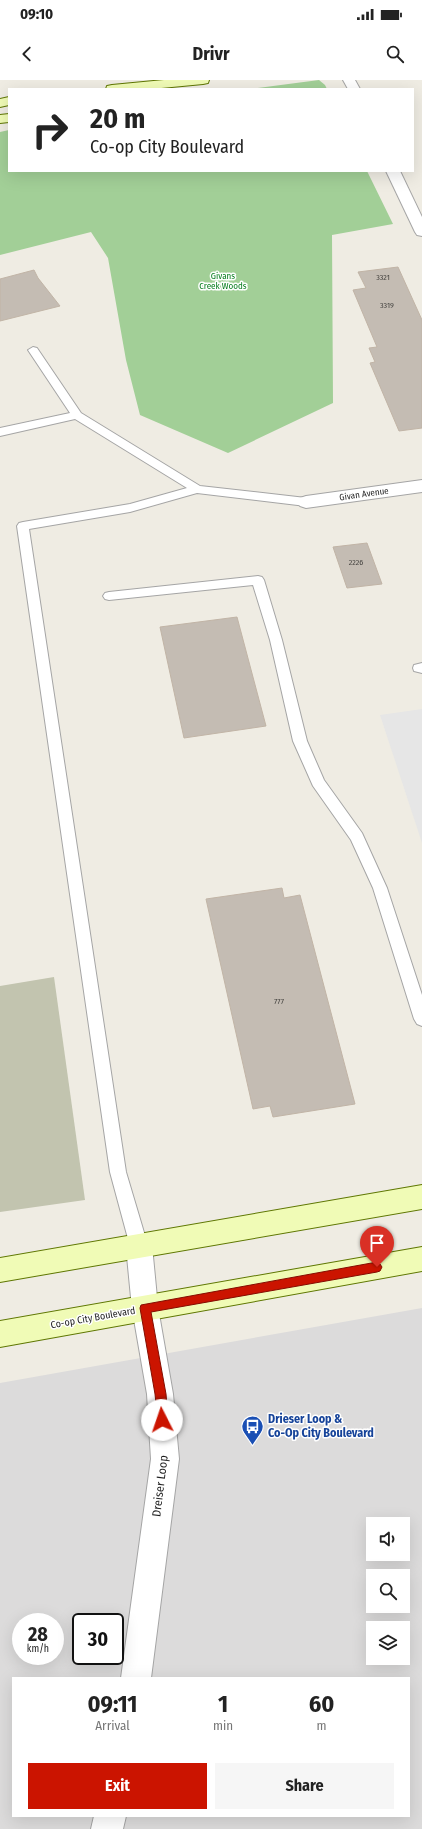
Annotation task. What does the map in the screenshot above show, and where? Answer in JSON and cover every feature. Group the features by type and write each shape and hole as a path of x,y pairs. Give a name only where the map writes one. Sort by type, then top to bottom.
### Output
{"main road":[{"path":"125,88 203,80"},
{"path":"142,88 151,86"},
{"path":"0,1270 422,1197"},
{"name":"Co-op City Boulevard","path":"0,1334 422,1259"}],"street":[{"path":"394,172 422,232"},
{"name":"Givan Avenue","path":"306,502 422,486"},
{"name":"Dreiser Loop","path":"136,1677 165,1459 160,1394 145,1308 139,1246"},
{"path":"107,1829 110,1817"}],"lane":[{"path":"33,350 77,415 197,489"},
{"path":"0,432 77,415"},
{"path":"139,1246 118,1172 23,526 130,508 197,489 306,502"},
{"path":"109,596 258,580 276,640 300,741 318,782 357,837 380,888 422,1019"}],"shaded area":[{"path":"422,709 422,843 380,715"},
{"path":"54,977 85,1200 0,1212 0,986"},
{"path":"422,1308 422,1829 0,1829 0,1383"}],"green space":[{"path":"319,80 326,88 258,88"},
{"name":"Givans Creek Woods","path":"8,130 8,172 367,172 393,224 332,235 333,403 228,453 140,415 126,360 108,258 91,232 0,255 0,132"}],"building":[{"path":"398,267 422,320 422,428 399,431 370,363 375,362 369,348 377,347 353,290 366,288 358,272"},
{"path":"34,270 38,278 60,306 0,321 0,279"},
{"path":"367,543 382,584 347,588 333,547"},
{"path":"237,617 266,726 184,738 160,627"},
{"path":"282,888 284,898 300,895 355,1104 273,1117 270,1106 253,1109 206,899"}],"place":[{"name":"Drieser Loop & Co-Op City Boulevard","path":"253,1446"}],"route":[{"path":"162,1420 160,1394 145,1308 377,1267"}]}
